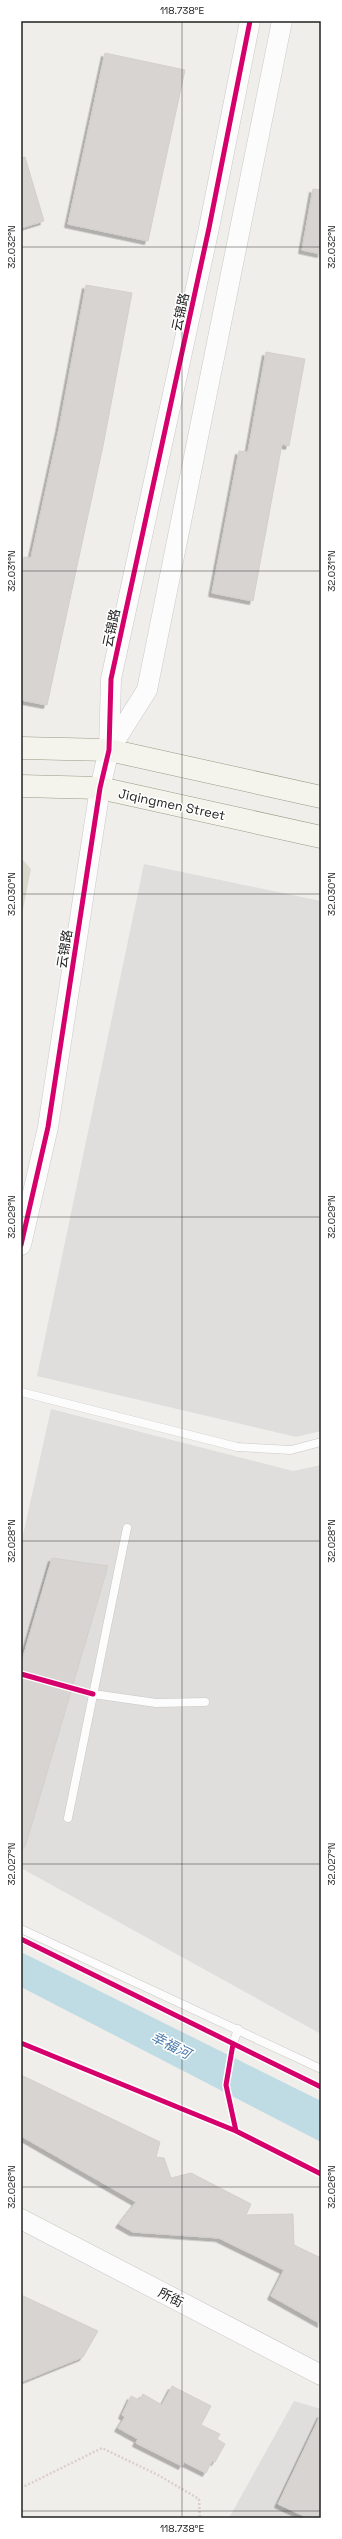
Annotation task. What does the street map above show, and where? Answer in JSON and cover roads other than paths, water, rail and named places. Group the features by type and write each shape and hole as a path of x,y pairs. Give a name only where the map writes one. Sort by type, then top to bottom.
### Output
{"main road":[{"path":"21,748 109,750 321,797"},
{"name":"Jiqingmen Street","path":"21,786 100,788 321,837"}],"street":[{"name":"云锦路","path":"21,1245 48,1127 100,788 109,750 111,678 209,228 250,21"},
{"name":"云锦路","path":"109,750 147,690 282,21"},
{"name":"所街","path":"21,2219 321,2374"}],"lane":[{"path":"21,1392 238,1447 291,1450 321,1442"},
{"path":"68,1818 127,1528"},
{"path":"93,1694 156,1703 205,1702"},
{"path":"21,1929 238,2028 321,2069"},
{"path":"233,2044 238,2028"}],"water":[{"name":"幸福河","path":"21,1952 321,2101 321,2142 21,1987"}]}
